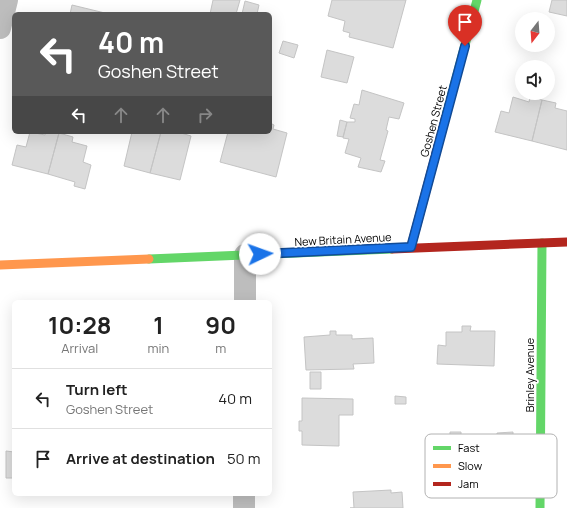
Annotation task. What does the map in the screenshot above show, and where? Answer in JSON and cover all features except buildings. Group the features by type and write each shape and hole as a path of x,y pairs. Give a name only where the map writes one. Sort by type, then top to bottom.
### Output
{"main road":[{"name":"Goshen Street","path":"411,247 477,0"},
{"name":"New Britain Avenue","path":"0,265 411,247 567,242"},
{"name":"Brinley Avenue","path":"541,434 542,243"},
{"name":"Brinley Avenue","path":"540,498 540,508"}],"street":[{"path":"0,28 7,0"},
{"path":"245,255 245,300"},
{"path":"244,496 244,508"}],"traffic: fast":[{"path":"446,116 477,0"},
{"path":"541,434 542,243"},
{"path":"149,259 392,249"},
{"path":"540,498 540,508"}],"traffic: slow":[{"path":"0,265 149,259"}],"traffic: jam":[{"path":"411,247 446,116"},
{"path":"392,249 567,242"}],"route":[{"path":"260,254 411,247 465,46"}]}
